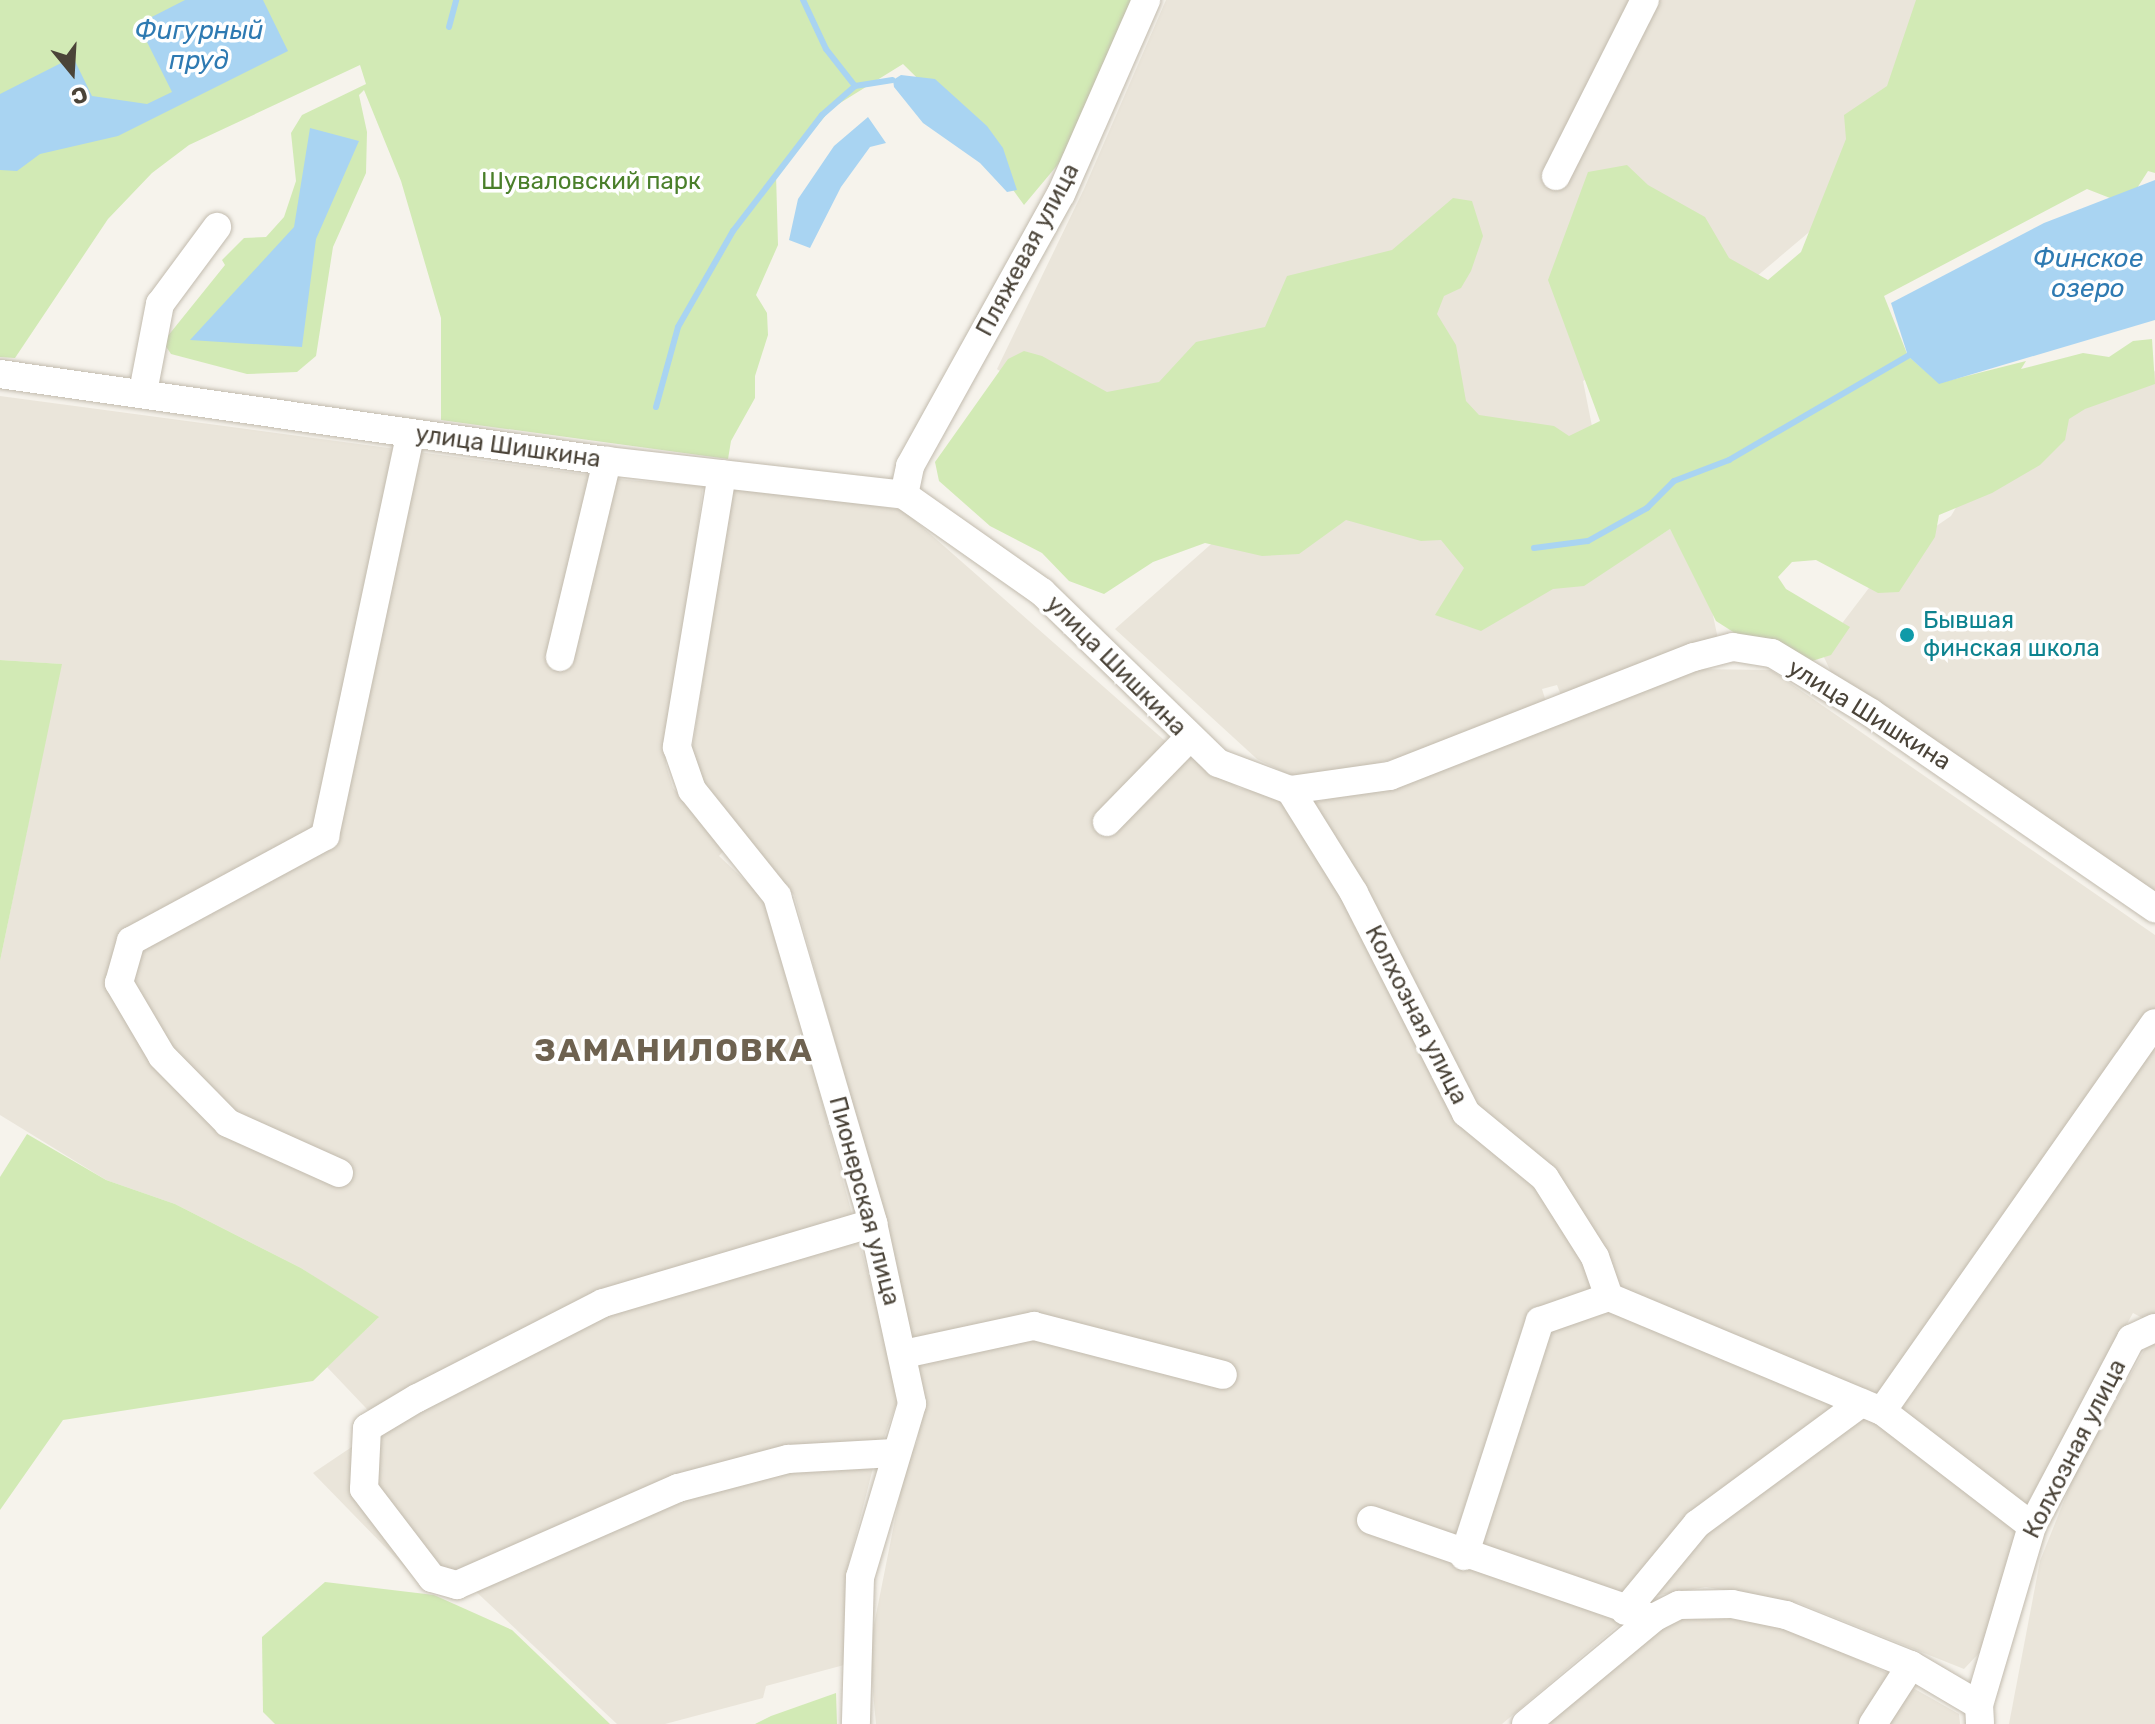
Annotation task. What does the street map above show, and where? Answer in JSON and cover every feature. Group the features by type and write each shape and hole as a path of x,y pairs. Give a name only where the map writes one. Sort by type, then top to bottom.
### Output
{"street":[{"name":"Пляжевая улица","path":"904,495 910,466 1061,194 1146,0"},
{"path":"1556,176 1645,0"},
{"path":"143,392 160,304 217,227"},
{"name":"улица Шишкина","path":"0,374 143,392 607,461 904,495 1042,592 1188,739 1218,763 1290,790 1390,776 1669,666 1733,647 1772,653 1871,713 2155,908"},
{"path":"339,1173 228,1123 162,1056 119,983 131,941 325,836 411,433"},
{"path":"560,657 607,461"},
{"name":"Пионерская улица","path":"722,474 677,747 692,790 777,896 873,1223 904,1354 912,1404 894,1453 860,1577 856,1724"},
{"path":"1107,822 1188,739"},
{"name":"Колхозная улица","path":"1290,790 1354,893 1466,1113 1545,1178 1595,1257 1609,1297"},
{"path":"1625,1611 1697,1524 1872,1407 2155,1023"},
{"path":"873,1223 603,1303 417,1398 367,1428 364,1489 432,1578 457,1585 678,1488 788,1459 894,1453"},
{"path":"1464,1556 1540,1321 1609,1297 1872,1407 2032,1526"},
{"path":"904,1354 1034,1326 1223,1375"},
{"name":"Колхозная улица","path":"1980,1714 2032,1526 2131,1339 2155,1328"},
{"path":"1371,1520 1464,1556 1625,1611 1655,1617"},
{"path":"1526,1724 1655,1617 1679,1605 1732,1604 1786,1615 1911,1665 1980,1714"},
{"path":"1873,1724 1911,1665"}],"shaded area":[{"path":"1166,0 1940,0 1840,206 1712,314 1583,381 1619,562 1670,529 1710,601 1718,639 1563,700 1557,685 1542,689 1547,705 1420,752 1329,776 1289,775 1257,759 1115,629 1218,538 997,369 1084,189"},
{"path":"2155,371 2155,898 1831,672 1821,651 1894,555 1951,516 2001,432"},
{"path":"0,396 627,480 703,486 674,725 665,729 666,765 673,788 727,847 719,856 769,903 900,1394 873,1468 847,1570 844,1665 766,1686 763,1698 665,1724 617,1724 454,1571 424,1587 313,1473 383,1426 327,1367 378,1318 301,1268 175,1204 106,1180 0,1115 0,961 61,664 0,660"},
{"path":"733,485 903,510 1164,740 1239,788 1317,802 1420,775 1692,669 1771,670 2155,935 2155,1318 2148,1321 2133,1313 2029,1500 1982,1650 1964,1669 1799,1603 1706,1587 1653,1596 1502,1724 876,1724 869,1650 906,1464 917,1442 923,1404 881,1206 794,895 726,827 690,763"},
{"path":"2155,1343 2155,1724 2009,1724 2040,1561 2076,1471 2146,1347"},
{"path":"1680,1616 1770,1620 1883,1671 1959,1714 1960,1724 1539,1724"}],"green space":[{"name":"Шуваловский парк","path":"0,0 1131,0 1060,162 1024,205 970,130 903,64 832,108 776,174 778,245 756,295 767,313 768,335 755,376 755,398 731,441 728,459 441,420 441,318 401,181 364,90 359,95 367,132 366,173 333,247 316,356 297,372 247,374 171,354 163,342 225,265 222,260 244,238 266,237 284,217 296,181 291,133 302,115 366,84 360,65 189,145 152,173 108,219 15,358 0,357"},
{"path":"1916,0 2155,0 2155,173 2148,171 2134,193 2110,198 2087,189 1884,296 1908,356 1939,383 2026,361 2021,369 2083,353 2109,357 2133,341 2152,339 2155,384 2085,409 2069,419 2065,440 2040,465 1992,493 1939,515 1935,537 1899,592 1878,593 1816,560 1792,562 1778,577 1786,589 1850,627 1831,655 1809,662 1741,637 1716,621 1670,529 1584,586 1553,589 1481,631 1435,615 1464,568 1441,540 1421,541 1346,520 1299,554 1262,556 1205,543 1153,562 1104,594 1069,581 1042,553 990,526 939,481 935,462 1008,359 1024,351 1042,356 1107,392 1159,382 1196,342 1265,327 1287,276 1392,250 1453,198 1472,201 1483,236 1471,271 1461,288 1444,296 1437,314 1456,345 1466,401 1479,415 1554,426 1569,436 1600,421 1548,280 1588,172 1627,165 1648,185 1705,217 1729,258 1768,280 1801,252 1846,139 1844,115 1887,86"},
{"path":"0,660 62,664 0,961"},
{"path":"27,1134 106,1180 175,1204 301,1268 379,1317 313,1381 63,1420 0,1510 0,1177"},
{"path":"325,1582 434,1595 512,1630 610,1724 275,1724 263,1712 262,1637"},
{"path":"836,1693 837,1724 755,1724 771,1716"}],"water":[{"name":"Фигурный пруд","path":"185,0 263,0 288,51 118,136 40,154 17,171 0,170 0,94 73,57 92,96 147,104 172,92 138,24"},
{"path":"901,75 935,79 987,126 1003,148 1017,190 1007,192 980,163 923,123 894,87 893,80"},
{"path":"868,117 886,143 870,147 841,187 810,248 789,240 798,199 834,146"},
{"path":"310,128 359,141 316,239 302,347 190,340 294,227"},
{"name":"Финское озеро","path":"2155,180 2155,320 1939,384 1908,356 1891,303 2044,223"}],"waterway":[{"path":"449,27 456,0"},
{"path":"656,407 678,327 733,231 822,115 855,86 826,49 803,0"},
{"path":"855,86 893,80"},
{"path":"1534,548 1588,541 1647,508 1674,481 1729,460 1908,356"}],"place":[{"name":"Бывшая финская школа","path":"1907,635"}],"district":[{"name":"ЗАМАНИЛОВКА","path":"674,1050"}]}
